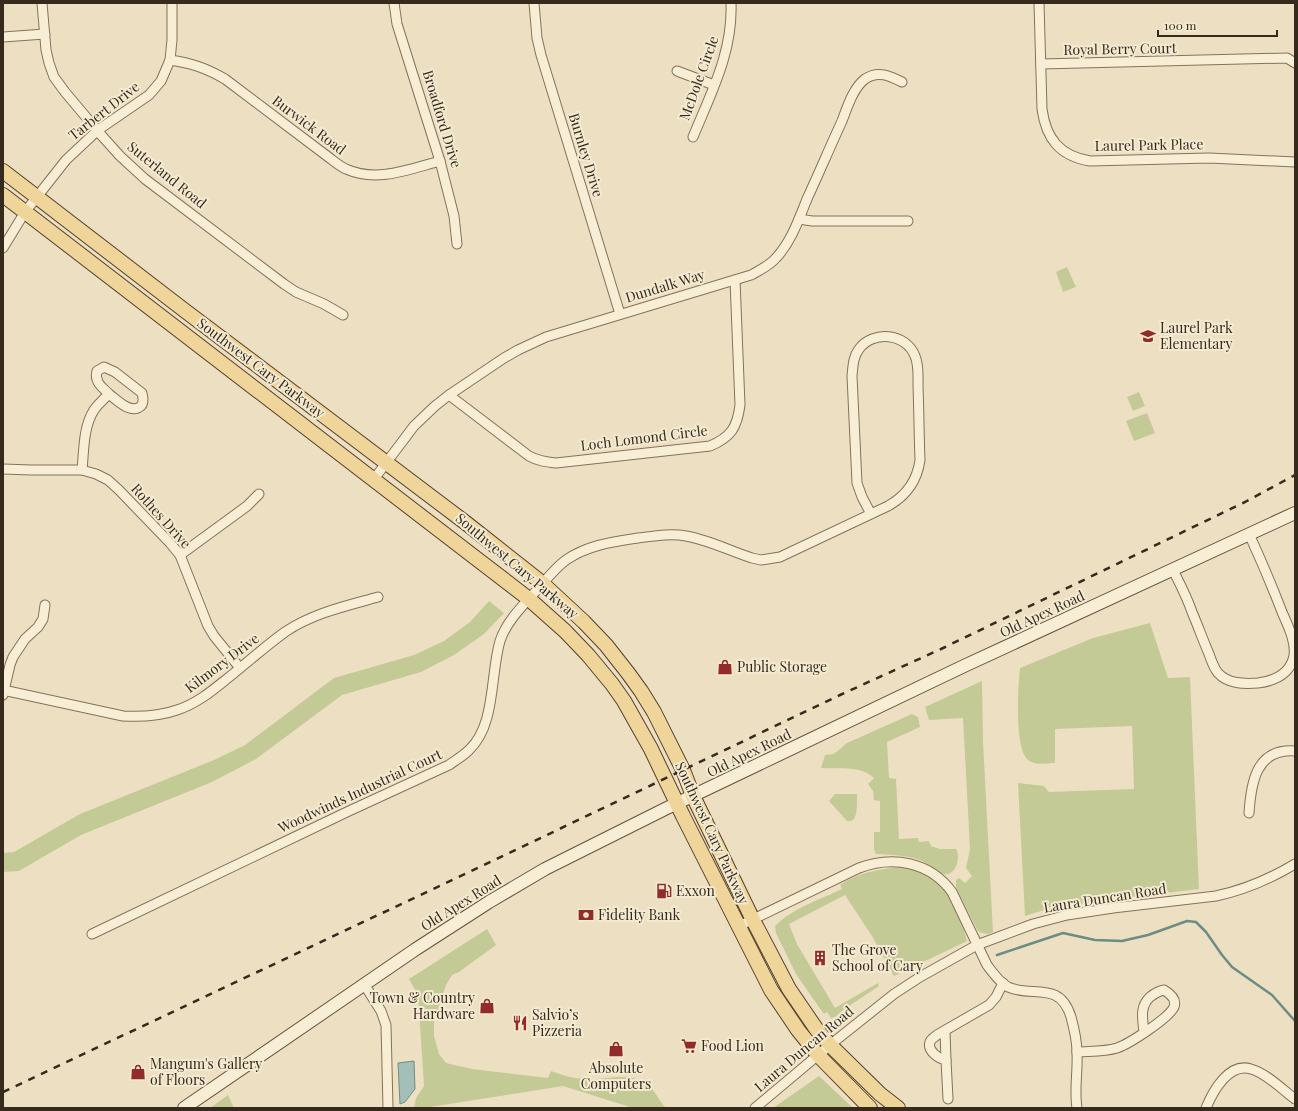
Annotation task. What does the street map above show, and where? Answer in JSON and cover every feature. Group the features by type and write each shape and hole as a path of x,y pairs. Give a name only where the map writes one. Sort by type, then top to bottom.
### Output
{"main road":[{"name":"Southwest Cary Parkway","path":"3,171 38,196 184,310 466,522 542,583 584,622 606,645 641,692 663,730 753,920 789,989 817,1030 830,1045 880,1094 898,1108"},
{"name":"Southwest Cary Parkway","path":"3,195 374,479 529,599 566,630 612,684 624,701 648,743 677,804 771,990 798,1030 818,1055 870,1108"},
{"name":"Old Apex Road","path":"184,1108 364,984 489,902 545,869 964,666 1295,513"}],"street":[{"name":"Suterland Road","path":"42,3 48,57 54,77 120,156 146,179 284,284 296,292 324,304 342,315"},
{"name":"Tarbert Drive","path":"3,248 25,212 66,160 98,130 149,95 161,81 170,60 172,40 172,3"},
{"name":"Broadford Drive","path":"394,3 397,24 440,161 454,216 457,244"},
{"name":"Burnley Drive","path":"534,3 537,38 541,55 620,314"},
{"name":"McDole Circle","path":"693,137 724,59 729,38 731,3"},
{"name":"Laurel Park Place","path":"1039,3 1042,109 1047,131 1059,148 1073,157 1090,161 1209,158 1295,162"},
{"path":"3,37 45,34"},
{"name":"Royal Berry Court","path":"1041,64 1287,58 1295,62"},
{"name":"Burwick Road","path":"170,60 196,65 225,78 331,160 345,169 367,175 381,176 440,161"},
{"path":"677,71 714,85"},
{"name":"Dundalk Way","path":"374,479 419,421 435,406 448,395 504,358 533,342 620,314 751,275 762,269 775,258 786,243 799,219 856,89 866,78 880,74 887,75 902,82"},
{"path":"799,219 812,221 908,221"},
{"name":"Loch Lomond Circle","path":"448,395 528,456 546,462 556,463 710,446 727,437 737,424 740,405 735,280"},
{"name":"Woodwinds Industrial Court","path":"92,934 349,811 449,765 470,750 476,742 488,714 498,650 502,636 509,624 542,583 560,564 567,560 600,544 645,537 676,535 700,539 752,558 761,560 771,559 780,557 888,506 906,494 914,481 920,460 917,363 908,344 897,338 882,336 866,343 860,348 853,362 852,376 857,483 862,497 871,514"},
{"path":"104,367 115,372 142,394 143,402 142,405 132,409 109,394 97,381 95,376 97,370 104,367"},
{"path":"82,470 89,420 95,409 109,394"},
{"name":"Rothes Drive","path":"3,469 82,470 96,474 108,480 180,555 208,626 214,636 240,668"},
{"path":"180,555 247,506 259,494"},
{"path":"1173,570 1218,673 1225,679 1241,684 1275,679 1286,672 1293,660 1293,642 1268,576 1249,534"},
{"name":"Kilmory Drive","path":"3,693 123,716 154,715 177,710 209,694 285,633 303,622 318,615 378,597"},
{"path":"3,693 13,657 25,639 43,620 45,605"},
{"path":"1249,813 1253,780 1259,767 1263,762 1276,754 1284,751 1295,751"},
{"path":"739,926 871,863 889,861 906,862 917,865 934,874 946,884 957,901 977,945 993,974 1009,987 1047,992 1060,998 1064,1003 1071,1017 1077,1052 1077,1108"},
{"name":"Laura Duncan Road","path":"755,1108 894,994 920,977 977,945 1032,924 1067,915 1216,896 1246,888 1264,881 1295,864"},
{"path":"946,1060 941,1059 931,1050 929,1044 931,1040 989,1005 996,997 1003,983"},
{"path":"364,984 381,1011 386,1025 388,1108"},
{"path":"1077,1052 1100,1051 1117,1048 1131,1042 1144,1033 1171,1011 1174,1006 1172,997 1164,990 1155,992 1145,1002 1143,1014 1144,1033"},
{"path":"945,1031 948,1099"},
{"path":"1206,1108 1208,1101 1220,1083 1237,1069 1245,1068 1253,1069 1266,1077 1295,1099"}],"green space":[{"path":"1067,267 1076,287 1063,292 1056,272"},
{"path":"1139,392 1145,406 1133,411 1127,397"},
{"path":"1147,413 1155,433 1134,441 1126,421"},
{"path":"489,601 504,613 484,634 454,655 421,672 342,695 256,759 212,782 81,835 19,871 3,872 3,853 14,852 80,814 214,760 245,745 334,678 414,655 444,641 470,622"},
{"path":"1150,623 1168,678 1190,677 1199,889 1054,907 1025,916 1018,783 1044,786 1049,792 1134,789 1132,726 1055,729 1055,763 1038,764 1028,760 1021,743 1019,730 1018,689 1020,668 1093,638"},
{"path":"982,681 983,741 993,932 987,934 978,931 956,888 956,880 959,878 965,883 972,876 966,868 970,849 963,718 929,720 925,707"},
{"path":"912,714 918,717 920,727 887,742 889,778 896,779 899,839 918,838 919,842 929,841 931,846 940,849 956,849 958,861 954,870 947,874 940,873 925,862 917,859 876,854 874,850 874,832 880,832 880,801 874,800 873,791 868,784 874,778 863,771 856,769 821,768 825,755 834,754 847,743"},
{"path":"835,794 857,794 855,818 853,820 847,821 829,801"},
{"path":"900,867 917,870 929,875 938,882 951,899 956,909 967,941 894,976 872,936 845,895 789,924 797,944 835,1008 878,983 879,986 835,1017 831,1018 827,1012 824,1014 796,974 776,933 775,926 798,909 842,889 840,885 854,877 876,870"},
{"path":"487,929 496,945 459,972 452,975 446,985 434,1022 434,1036 439,1054 446,1063 472,1069 548,1078 551,1071 584,1079 623,1077 638,1079 654,1091 666,1108 633,1108 563,1086 424,1108 414,1108 416,1098 424,1086 418,995 409,979"},
{"path":"819,1076 853,1108 773,1108"},
{"path":"228,1095 234,1108 210,1108"}],"water":[{"path":"414,1061 415,1089 405,1102 400,1104 398,1063"}],"waterway":[{"path":"997,955 1063,933 1095,940 1122,941 1148,935 1187,921 1196,922 1206,932 1232,967 1272,995 1295,1021"}],"railway":[{"path":"3,1092 840,695 941,649 1245,502 1295,475"}],"place":[{"name":"Laurel Park Elementary","path":"1148,336"},
{"name":"Public Storage","path":"725,667"},
{"name":"Exxon","path":"664,891"},
{"name":"Fidelity Bank","path":"586,915"},
{"name":"The Grove School of Cary","path":"820,958"},
{"name":"Town & Country Hardware","path":"487,1006"},
{"name":"Salvio’s Pizzeria","path":"520,1023"},
{"name":"Food Lion","path":"689,1046"},
{"name":"Absolute Computers","path":"616,1049"},
{"name":"Mangum's Gallery of Floors","path":"138,1072"}]}
